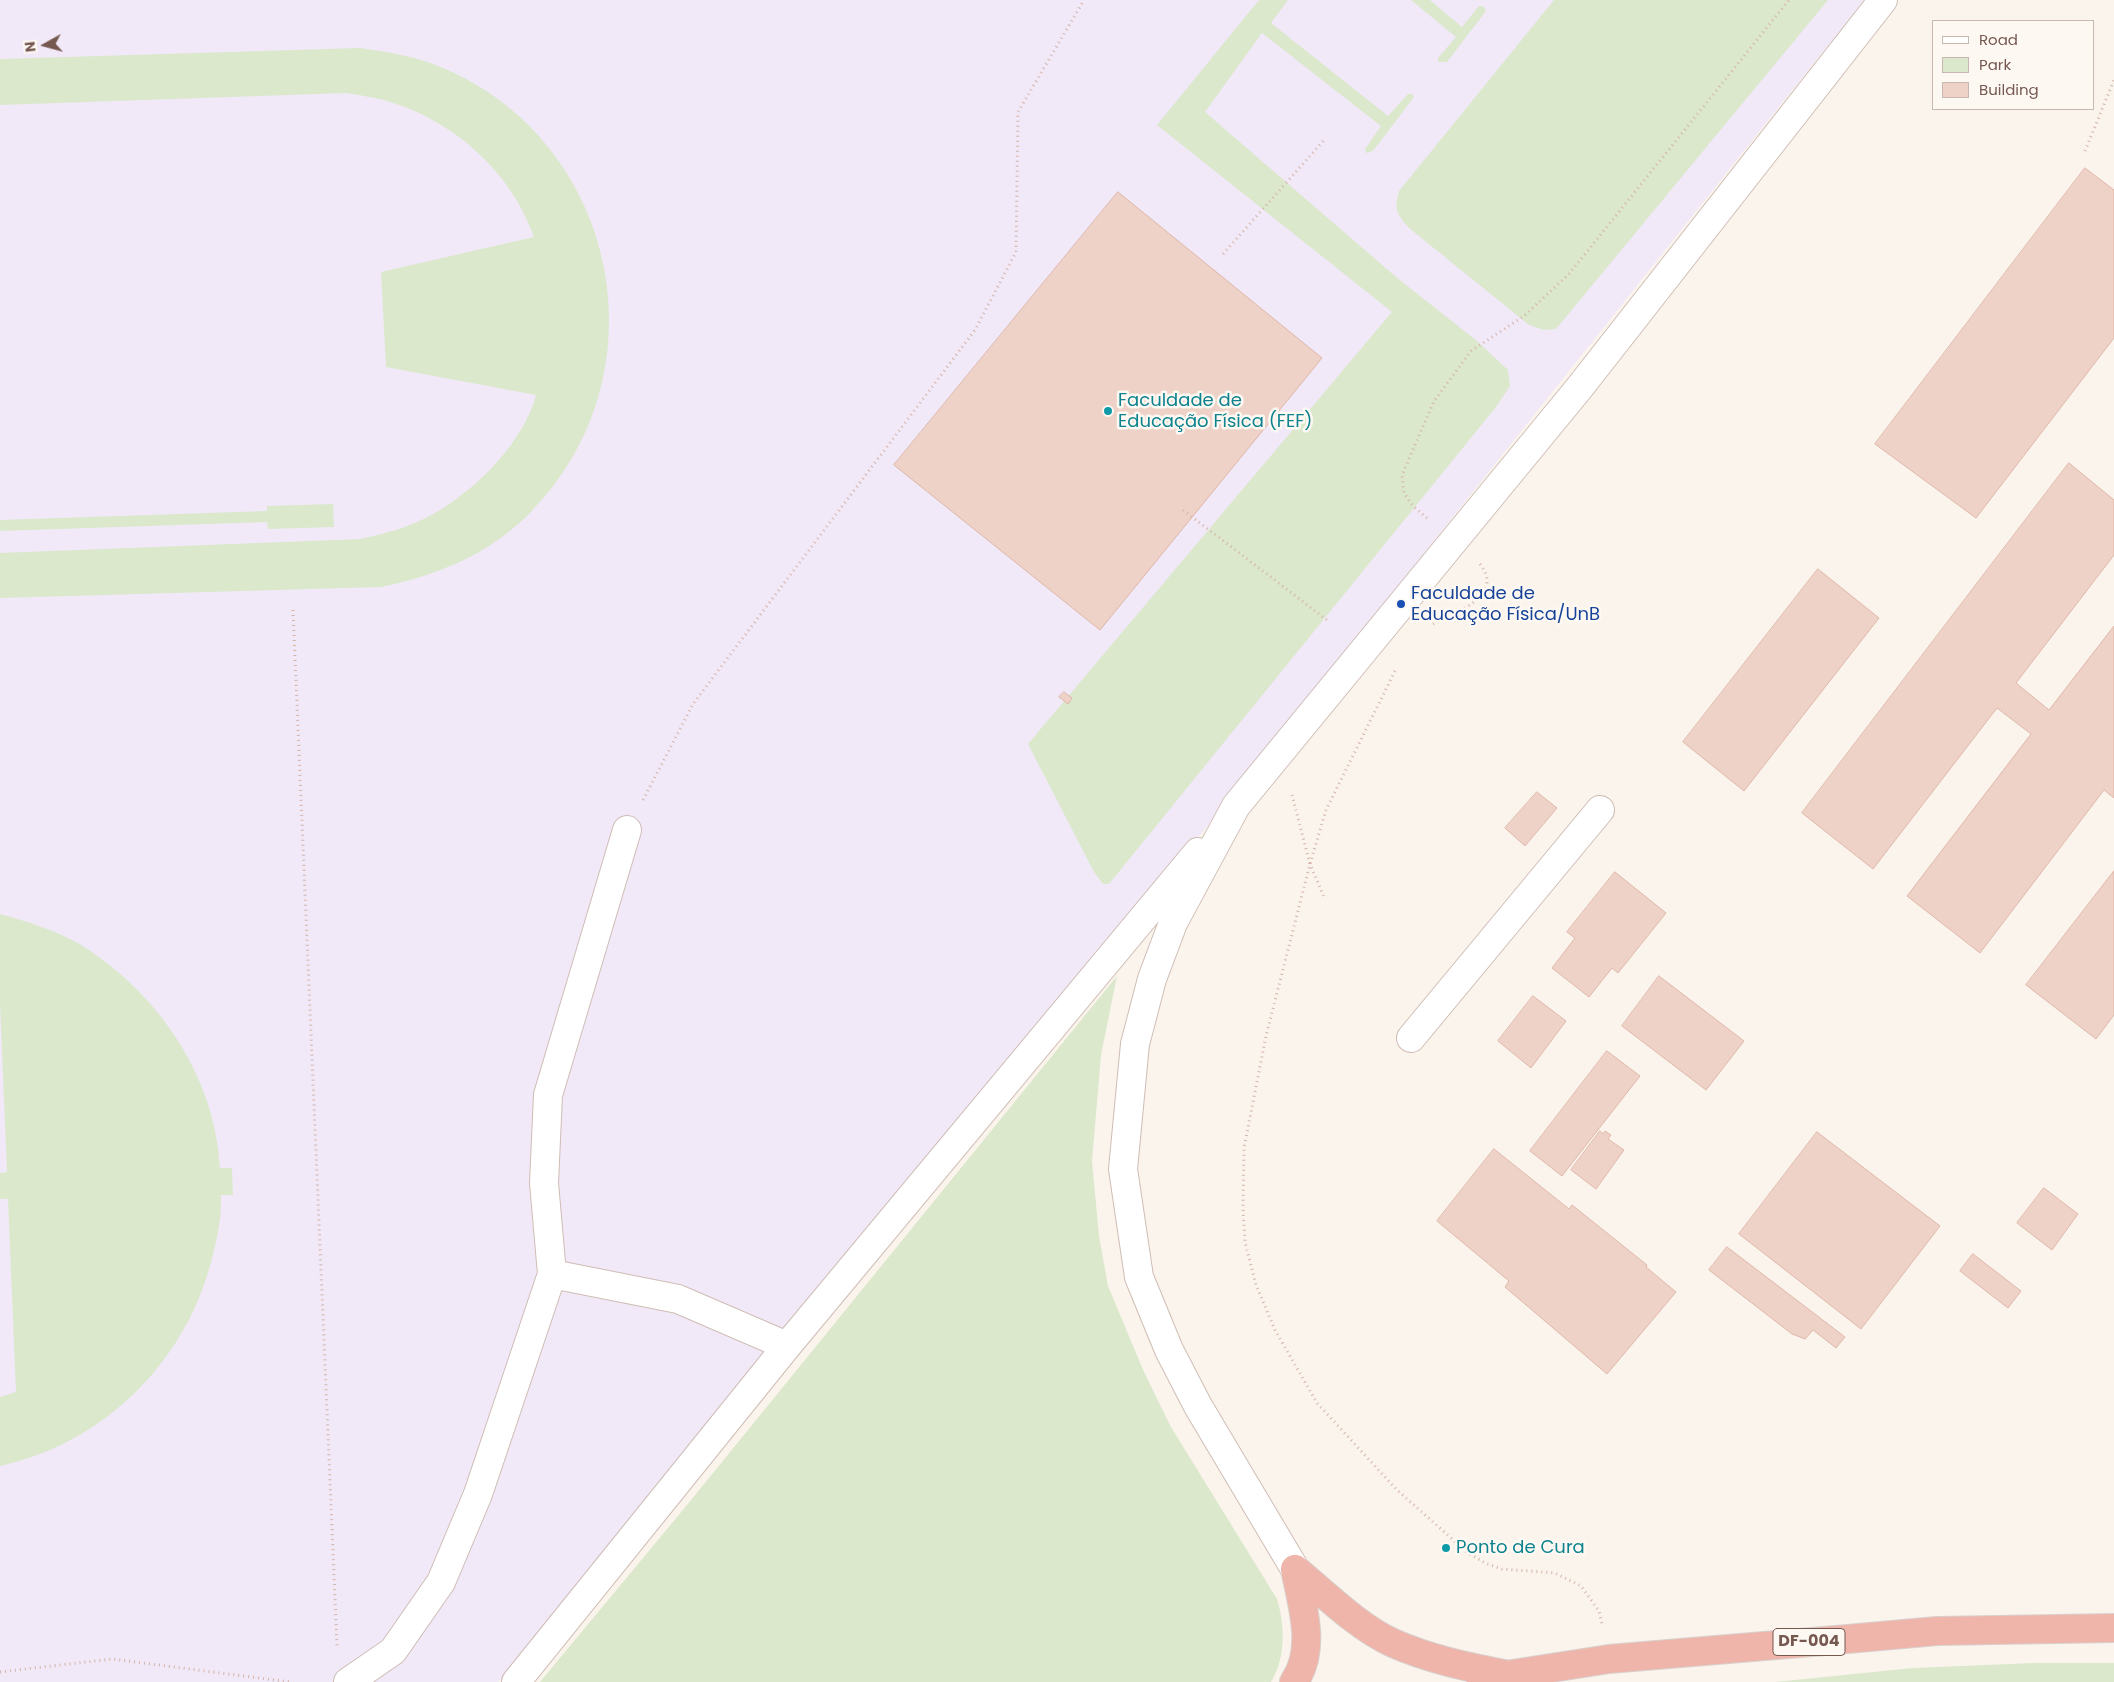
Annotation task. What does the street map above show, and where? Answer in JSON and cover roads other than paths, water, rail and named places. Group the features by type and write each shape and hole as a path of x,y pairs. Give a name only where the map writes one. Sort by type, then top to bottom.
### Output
{"highway":[{"path":"1295,1569 1356,1619 1392,1643 1493,1678"},
{"path":"1294,1682 1302,1670 1307,1629 1295,1569"},
{"name":"DF-004","path":"1493,1678 1609,1660 1937,1631 2114,1628"}],"lane":[{"path":"516,1682 787,1346 1236,806 1580,387 1883,0"},
{"path":"1236,806 1173,922 1152,978 1135,1044 1123,1169 1139,1277 1169,1350 1198,1406 1295,1569"},
{"path":"1411,1038 1600,810"},
{"path":"348,1682 394,1651 442,1582 478,1494 552,1274 544,1183 548,1095 627,830"},
{"path":"552,1274 678,1299 787,1346"}],"place":[{"name":"Faculdade de Educação Física (FEF)","path":"1108,411"},
{"name":"Faculdade de Educação Física/UnB","path":"1401,604"},
{"name":"Ponto de Cura","path":"1446,1548"}]}
